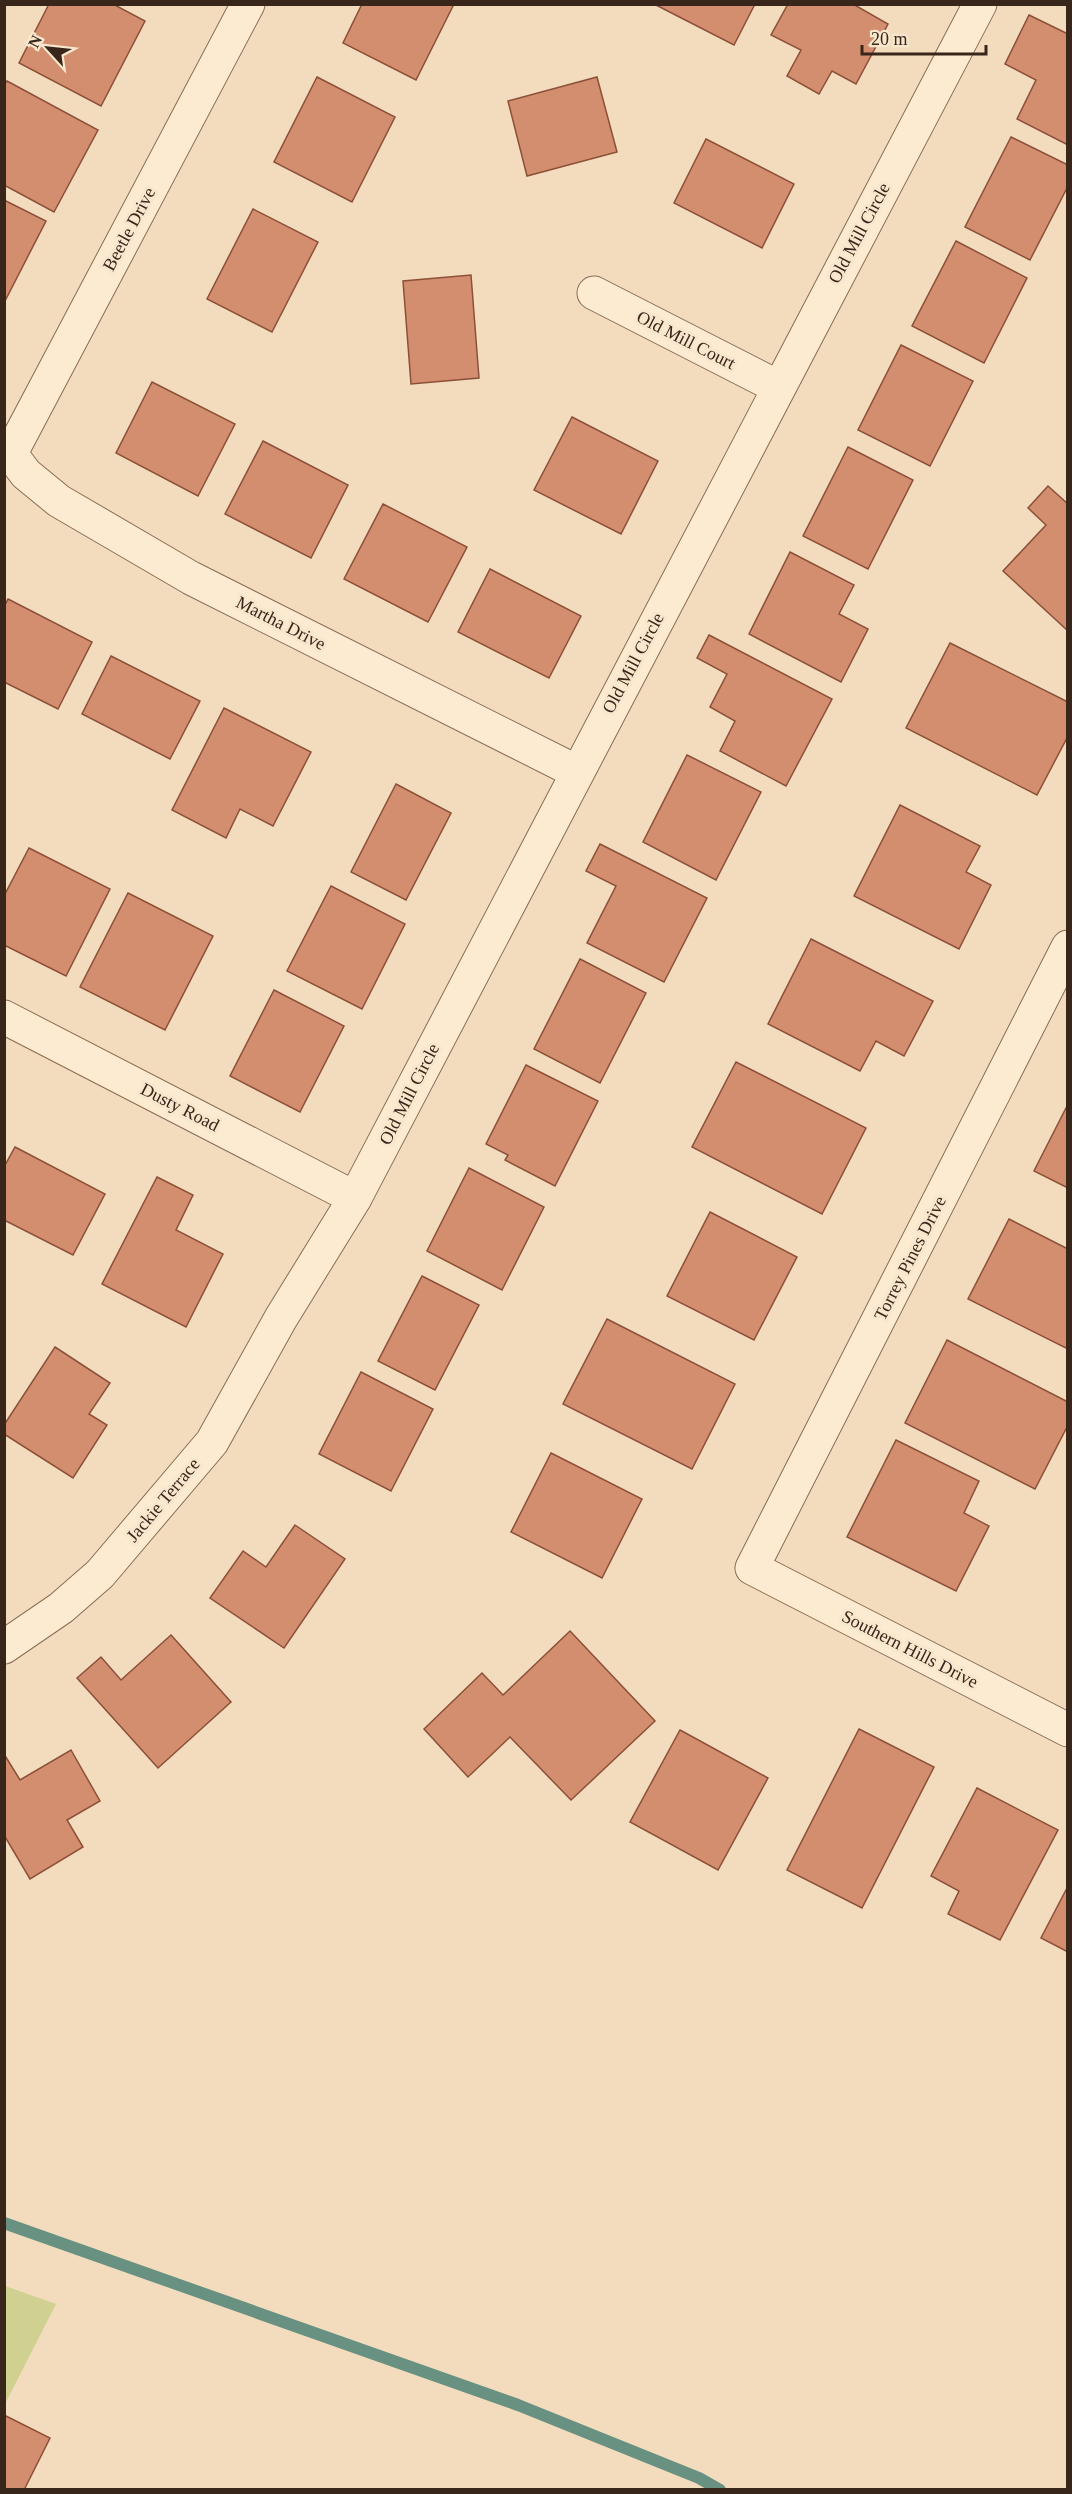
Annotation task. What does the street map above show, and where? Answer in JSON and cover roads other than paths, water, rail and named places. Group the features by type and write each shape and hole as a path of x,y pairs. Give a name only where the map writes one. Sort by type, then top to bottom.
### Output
{"street":[{"name":"Beetle Drive","path":"8,449 248,4"},
{"name":"Old Mill Circle","path":"281,1318 355,1198 980,4"},
{"name":"Old Mill Court","path":"594,293 778,387"},
{"name":"Martha Drive","path":"8,449 26,474 58,501 191,578 577,772"},
{"name":"Torrey Pines Drive","path":"752,1568 1068,947"},
{"name":"Dusty Road","path":"4,1017 355,1198"},
{"name":"Jackie Terrace","path":"4,1647 61,1608 100,1574 212,1442 281,1318"},
{"name":"Southern Hills Drive","path":"752,1568 1068,1730"}],"waterway":[{"path":"4,2223 518,2405 699,2478 720,2490"}]}
